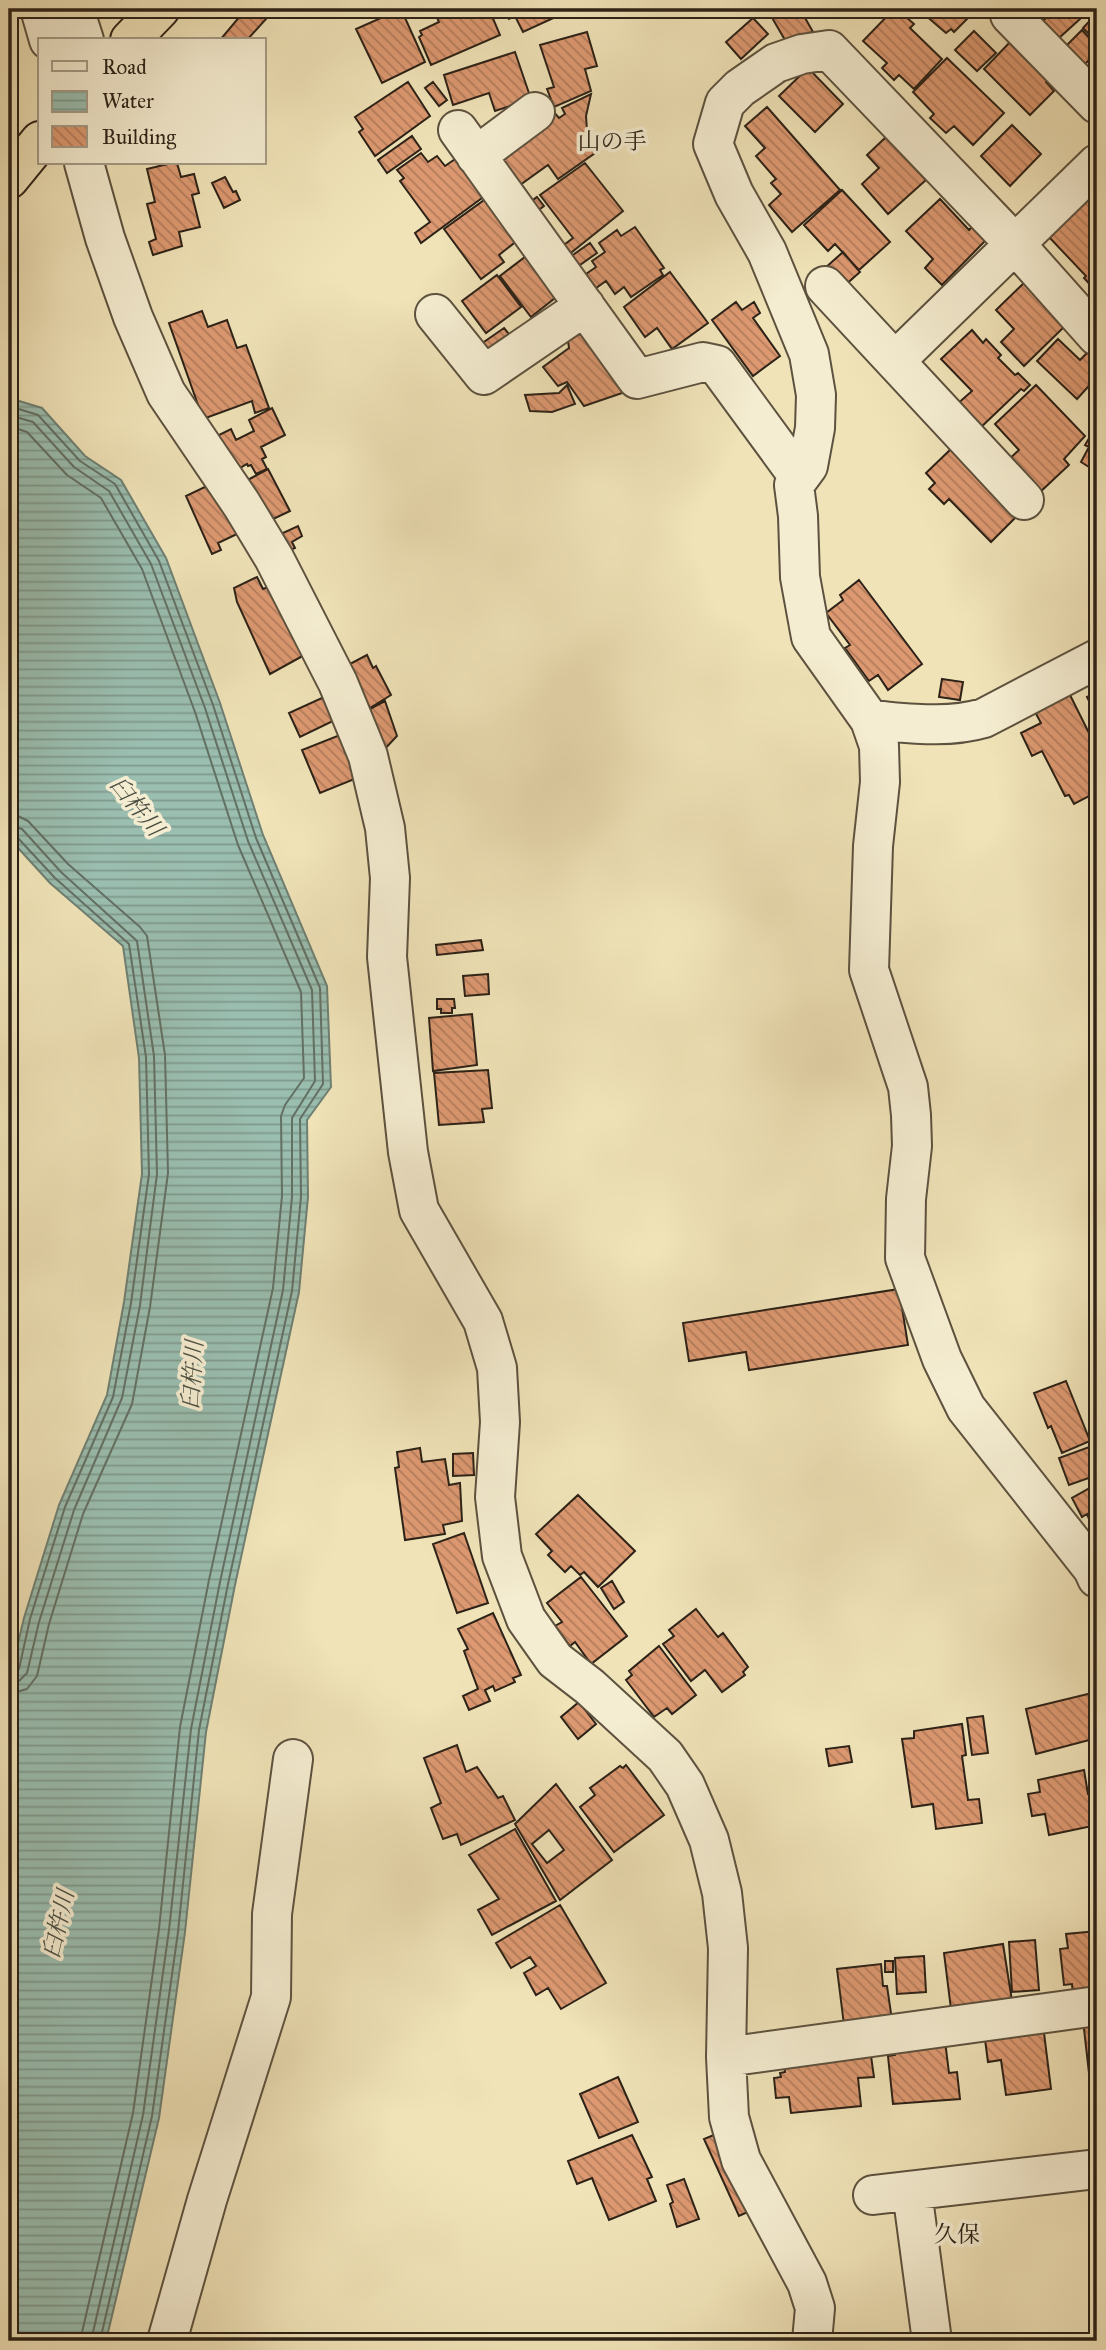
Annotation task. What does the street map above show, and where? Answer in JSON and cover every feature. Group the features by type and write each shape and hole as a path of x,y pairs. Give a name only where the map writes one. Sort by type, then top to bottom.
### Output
{"highway":[{"path":"132,38 160,9"},
{"path":"9,179 38,143"}],"street":[{"path":"40,9 48,38"},
{"path":"74,9 83,38"},
{"path":"1010,15 1097,104"},
{"path":"1097,336 1015,244 828,50 802,54 776,63 740,88 725,103 713,144 734,194 767,252 809,354 816,395 815,428 808,466 793,485 800,578 811,637 870,720 879,746 880,782 873,846 869,971 908,1087 912,1146 906,1199 905,1258 942,1359 967,1408 1078,1548 1097,1578"},
{"path":"535,112 467,143 637,379 702,362 717,365 799,477"},
{"path":"84,164 133,317 166,393 243,505 274,558 338,683 368,757 385,828 390,877 387,957 408,1152 419,1210 483,1321 497,1368 500,1422 495,1497 502,1556 526,1619 555,1660 590,1687 665,1756 685,1785 709,1840 722,1893 728,1948 726,2057 729,2117 741,2160 807,2283 815,2308 812,2341"},
{"path":"896,360 1097,164"},
{"path":"825,286 1024,500"},
{"path":"435,314 484,375 585,306"},
{"path":"870,720 924,725 968,723 984,718 1097,659"},
{"path":"167,2341 207,2200 271,1997 272,1914 293,1759"},
{"path":"726,2057 1097,2006"},
{"path":"873,2195 1097,2169"},
{"path":"912,2191 932,2341"}],"water":[{"name":"臼杵川","path":"9,398 42,408 85,456 121,480 166,558 220,703 263,835 327,986 331,1087 307,1120 308,1197 299,1292 206,1732 185,1932 159,2118 106,2341 9,2341 9,1681 24,1618 59,1505 107,1395 124,1302 142,1174 139,1058 123,946 50,883 9,838"}],"building":[{"path":"246,9 275,9 249,38 222,38"},
{"path":"401,9 425,62 382,83 356,29"},
{"path":"433,9 489,9 500,35 431,65 419,37 422,35 420,31 439,22"},
{"path":"504,9 573,9 523,32 515,16 509,19"},
{"path":"767,9 800,9 813,32 785,40"},
{"path":"894,9 914,24 910,28 942,59 914,89 899,75 894,80 882,68 887,63 863,41"},
{"path":"918,9 977,9 954,32 951,29 946,33"},
{"path":"1055,9 1091,9 1059,38 1043,21"},
{"path":"1097,13 1097,42 1083,28"},
{"path":"753,18 768,34 741,59 726,42"},
{"path":"1082,30 1097,46 1097,52 1084,65 1066,46"},
{"path":"974,31 996,53 977,71 955,50"},
{"path":"587,32 597,66 585,69 591,91 554,107 547,89 554,87 540,45"},
{"path":"1014,38 1051,76 1046,82 1054,91 1030,115 984,69"},
{"path":"515,52 531,99 495,111 489,93 453,105 444,75"},
{"path":"947,58 1004,113 973,145 954,126 946,133 930,118 934,114 913,92"},
{"path":"808,68 843,104 815,132 779,96"},
{"path":"408,82 430,116 375,156 359,132 363,129 355,117"},
{"path":"433,82 447,100 439,106 425,88"},
{"path":"591,94 586,116 587,130 595,153 558,179 548,165 520,185 496,166 543,129 553,111 559,118 565,114 562,108"},
{"path":"767,107 840,190 792,232 769,205 781,194 771,183 776,179 756,156 765,148 745,126"},
{"path":"1012,125 1041,154 1010,186 981,156"},
{"path":"412,136 421,149 387,173 378,160"},
{"path":"886,137 926,180 888,214 862,184 879,168 867,155"},
{"path":"421,153 428,162 437,156 445,166 458,157 486,195 421,243 415,233 430,222 400,181 404,178 397,170"},
{"path":"585,163 623,211 567,256 560,248 573,238 540,195"},
{"path":"177,164 181,177 194,174 199,193 192,195 200,227 179,232 182,246 153,255 149,242 156,239 147,204 155,202 147,169"},
{"path":"225,177 240,200 224,208 212,183"},
{"path":"842,190 890,242 859,270 835,244 828,251 804,225"},
{"path":"537,197 544,206 533,214 526,205"},
{"path":"487,198 518,240 499,255 504,262 481,279 444,229"},
{"path":"1086,198 1097,209 1097,286 1094,289 1084,278 1086,276 1048,236"},
{"path":"940,199 969,230 974,225 985,241 942,285 925,268 933,259 906,231"},
{"path":"635,227 664,268 660,270 663,275 631,297 624,287 615,294 606,281 596,288 586,274 596,267 592,261 605,252 599,243 617,230 621,236"},
{"path":"590,243 597,253 577,267 570,257"},
{"path":"843,252 860,272 843,287 825,268"},
{"path":"530,253 560,294 531,317 500,276"},
{"path":"670,272 708,323 672,349 657,328 645,337 624,307"},
{"path":"497,275 521,307 486,333 462,301"},
{"path":"1026,281 1066,325 1024,366 1001,342 1014,329 996,310"},
{"path":"736,302 742,310 754,302 760,313 753,318 780,356 753,376 712,320"},
{"path":"202,311 208,327 227,320 237,348 246,345 269,408 255,413 252,401 203,419 169,323"},
{"path":"504,328 513,339 490,356 481,344"},
{"path":"972,330 983,343 986,339 1001,355 998,358 1030,385 1024,391 1021,389 978,430 955,406 972,391 941,359"},
{"path":"585,331 631,390 584,406 567,382 558,386 543,367 569,348 568,341"},
{"path":"1058,339 1080,360 1089,351 1097,359 1097,377 1077,399 1037,361"},
{"path":"567,385 575,404 552,412 530,411 525,395 559,393"},
{"path":"1036,385 1085,436 1064,459 1069,465 1038,494 1007,461 1019,450 995,424"},
{"path":"272,408 285,435 261,447 266,457 262,459 267,469 256,474 251,465 247,464 233,472 215,437 231,429 236,440 254,431 249,420"},
{"path":"1097,425 1097,472 1081,462 1089,447 1085,445"},
{"path":"952,448 1017,516 991,542 949,499 944,504 929,489 935,483 926,473"},
{"path":"268,469 290,511 273,519 281,534 298,526 302,536 292,542 295,548 281,554 244,482"},
{"path":"213,483 237,534 218,543 221,550 212,554 186,496"},
{"path":"257,577 263,589 271,586 308,653 270,674 237,602 234,588"},
{"path":"859,580 922,664 888,690 878,675 869,681 845,648 850,645 826,613 843,600 840,595"},
{"path":"367,655 391,695 365,711 348,665"},
{"path":"942,679 963,682 960,700 939,697"},
{"path":"1097,692 1097,717 1087,697"},
{"path":"1069,693 1097,749 1097,792 1074,804 1069,795 1065,796 1042,751 1032,756 1021,733 1041,723 1034,710"},
{"path":"324,697 335,720 300,737 289,713"},
{"path":"385,701 397,736 380,754 366,711"},
{"path":"345,733 362,776 320,793 302,750"},
{"path":"481,940 483,950 437,955 436,945"},
{"path":"488,974 489,994 465,996 463,976"},
{"path":"437,999 454,999 455,1008 452,1008 452,1013 441,1013 441,1009 437,1009"},
{"path":"472,1014 477,1065 433,1071 429,1018"},
{"path":"488,1070 492,1108 482,1109 484,1122 439,1125 434,1073"},
{"path":"899,1289 908,1345 749,1370 746,1352 689,1361 683,1323"},
{"path":"1066,1381 1090,1441 1062,1453 1051,1426 1048,1428 1034,1393"},
{"path":"1092,1446 1097,1460 1097,1475 1069,1485 1059,1458"},
{"path":"420,1448 422,1462 445,1459 449,1485 460,1483 462,1521 443,1525 445,1534 405,1540 395,1468 399,1467 397,1452"},
{"path":"473,1453 474,1475 453,1476 453,1454"},
{"path":"1097,1484 1097,1539 1087,1514 1082,1517 1072,1498"},
{"path":"578,1495 635,1551 598,1587 584,1572 580,1575 571,1566 565,1572 548,1555 552,1551 536,1534"},
{"path":"464,1533 488,1603 457,1613 433,1544"},
{"path":"581,1577 627,1636 591,1664 575,1642 570,1646 555,1626 562,1622 547,1603"},
{"path":"612,1581 624,1602 614,1609 601,1588"},
{"path":"696,1609 718,1637 723,1633 748,1667 743,1672 745,1675 722,1692 705,1670 691,1681 663,1644 674,1636 669,1630"},
{"path":"493,1613 521,1675 513,1678 515,1682 495,1691 493,1686 485,1690 490,1701 469,1710 463,1696 478,1689 464,1651 468,1649 458,1629"},
{"path":"659,1646 696,1695 672,1714 667,1708 654,1717 626,1680 632,1675 629,1671"},
{"path":"1096,1692 1097,1738 1036,1754 1026,1709"},
{"path":"579,1702 596,1724 578,1739 561,1717"},
{"path":"983,1716 988,1753 972,1755 967,1718"},
{"path":"962,1724 966,1755 962,1756 968,1800 979,1799 982,1823 936,1829 933,1804 912,1807 902,1739 914,1738 914,1731"},
{"path":"457,1745 466,1772 477,1767 498,1798 503,1796 515,1820 461,1845 457,1834 443,1839 431,1808 441,1803 424,1758"},
{"path":"849,1746 852,1762 829,1766 826,1749"},
{"path":"626,1765 664,1815 614,1852 580,1807 595,1795 590,1788 620,1766 623,1768"},
{"path":"1084,1770 1088,1794 1093,1794 1097,1825 1049,1835 1045,1814 1032,1816 1028,1794 1040,1792 1038,1780"},
{"path":"556,1784 612,1860 560,1900 515,1824","holes":["549,1830 564,1850 547,1863 532,1844"]},
{"path":"515,1829 556,1901 492,1935 478,1910 499,1899 469,1855"},
{"path":"560,1905 606,1983 561,2009 548,1988 536,1995 524,1973 536,1966 530,1957 511,1968 496,1943"},
{"path":"1097,1931 1097,1993 1073,1995 1072,1984 1064,1985 1060,1949 1068,1948 1066,1934"},
{"path":"1035,1940 1039,1990 1012,1992 1009,1942"},
{"path":"1003,1944 1012,2001 951,2009 944,1953"},
{"path":"924,1956 926,1992 897,1994 895,1958"},
{"path":"885,1961 893,1961 893,1972 885,1972"},
{"path":"881,1964 883,1986 887,1986 892,2020 844,2025 837,1969"},
{"path":"1097,2018 1097,2082 1090,2082 1083,2020"},
{"path":"1043,2025 1051,2089 1006,2095 1001,2060 988,2062 984,2032"},
{"path":"945,2041 949,2073 957,2072 960,2099 893,2104 888,2056 895,2055 894,2048"},
{"path":"870,2049 874,2077 858,2078 861,2106 791,2113 789,2097 776,2098 774,2078 781,2077 780,2073 785,2072 784,2063"},
{"path":"618,2077 638,2122 599,2138 580,2094"},
{"path":"716,2134 750,2211 739,2216 704,2139"},
{"path":"632,2135 652,2177 647,2179 656,2201 609,2220 592,2178 577,2184 568,2161"},
{"path":"684,2179 699,2219 677,2227 667,2185"}],"district":[{"name":"山の手","path":"612,141"},
{"name":"久保","path":"957,2234"}]}
